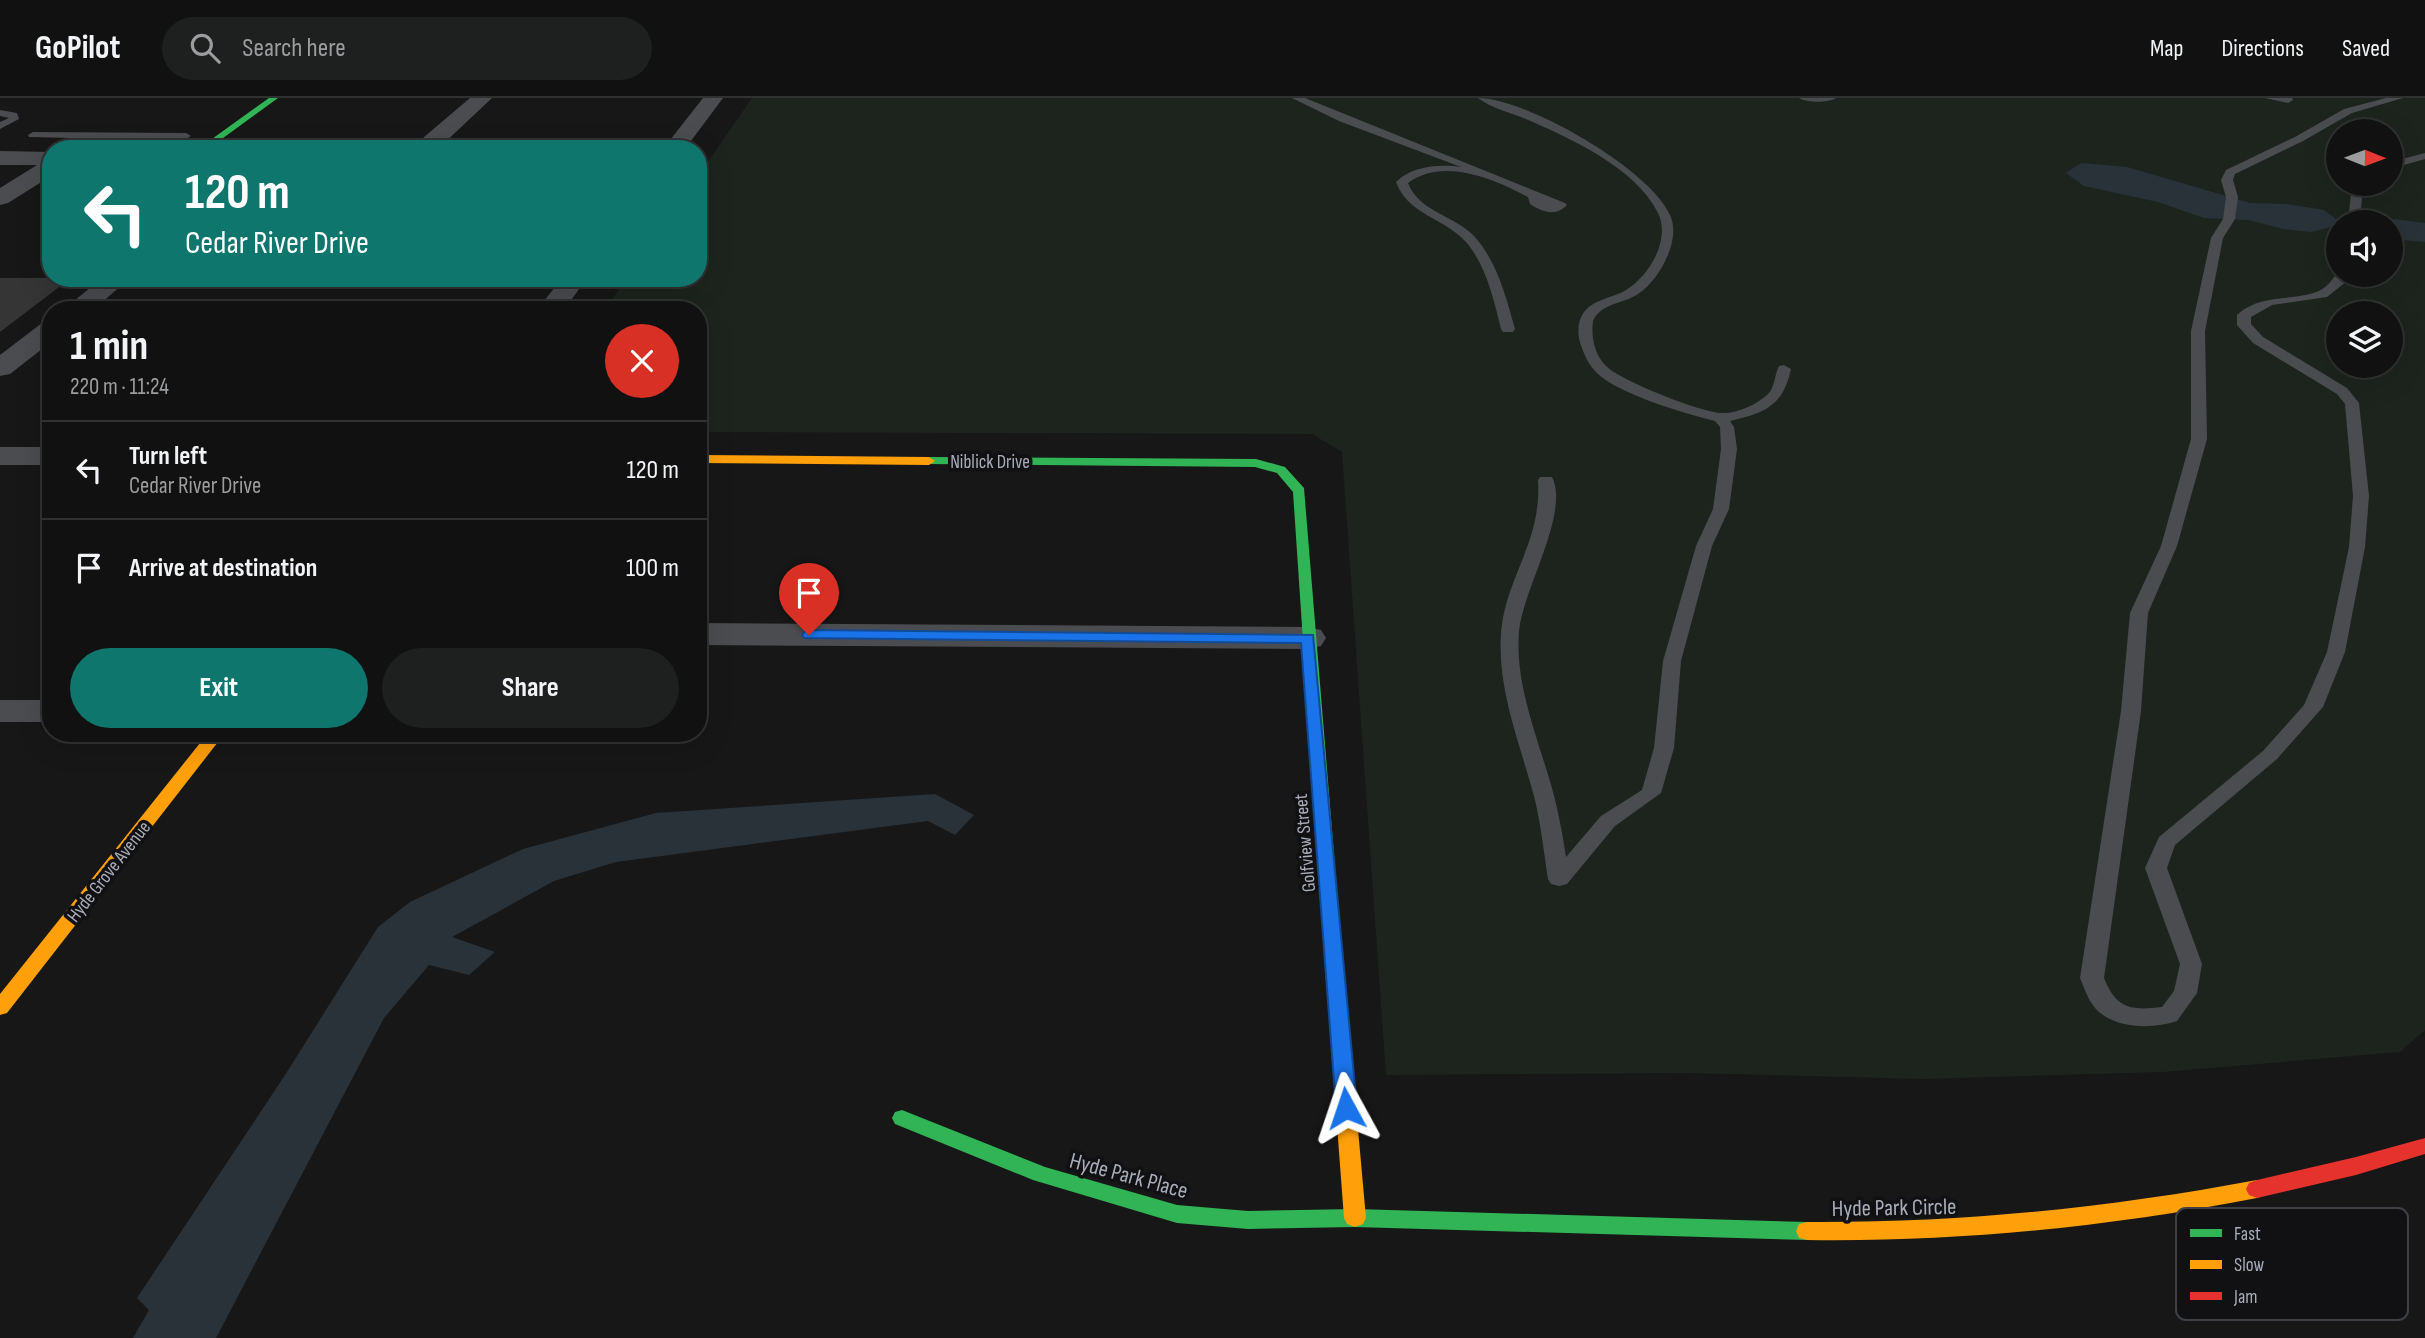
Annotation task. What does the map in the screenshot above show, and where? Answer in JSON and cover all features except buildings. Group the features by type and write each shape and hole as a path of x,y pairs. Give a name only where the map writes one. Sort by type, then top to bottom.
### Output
{"street":[{"path":"215,140 274,98"},
{"path":"434,140 482,98"},
{"path":"681,140 713,98"},
{"path":"0,158 42,159"},
{"path":"0,198 42,172"},
{"path":"88,301 106,287"},
{"path":"557,301 568,287"},
{"path":"0,368 42,336"},
{"path":"0,456 42,456"},
{"name":"Niblick Drive","path":"707,459 1256,463 1281,470"},
{"name":"Golfview Street","path":"1281,470 1299,491 1308,638 1355,1219"},
{"path":"707,634 1308,638"},
{"path":"0,711 42,711"},
{"name":"Hyde Grove Avenue","path":"0,1009 210,742"},
{"name":"Hyde Park Place","path":"902,1118 1041,1174 1177,1214 1248,1220 1355,1219"},
{"name":"Hyde Park Circle","path":"1355,1219 1856,1232 1933,1231 2085,1218 2215,1196 2346,1171 2425,1146"}],"lane":[{"path":"1297,98 1533,195"},
{"path":"1483,98 1575,138 1635,177 1652,193 1666,216 1670,237 1650,276 1633,292 1592,309 1587,317 1585,332 1590,351 1603,371 1622,384 1721,419 1727,428 1729,449 1721,509 1704,546 1672,661 1664,748 1651,793 1608,821 1559,879 1546,802 1518,714 1510,674 1510,632 1516,600 1548,520 1546,480"},
{"path":"1804,98 1832,98"},
{"path":"2270,98 2288,100"},
{"path":"2332,287 2322,294 2269,302 2255,307 2244,315 2244,325 2258,340 2321,376 2353,403 2361,496 2357,547 2336,652 2312,707 2270,755 2166,842 2157,869 2191,964 2185,993 2169,1015 2149,1019 2118,1013 2101,1000 2092,978 2131,711 2139,613 2169,546 2199,439 2198,331 2217,238 2229,219 2232,197 2227,180 2230,172 2299,139 2348,111 2398,98"},
{"path":"0,113 13,115 14,118 0,126"},
{"path":"33,135 186,136"},
{"path":"116,140 122,136"},
{"path":"2403,162 2425,156"},
{"path":"1489,175 1450,170 1425,171 1410,174 1402,182 1404,194 1415,205 1460,228 1473,242 1487,267 1508,329"},
{"path":"1721,419 1766,403 1778,392 1784,369"}],"shaded area":[{"path":"752,98 2425,98 2425,1030 2400,1052 2163,1072 1922,1079 1687,1073 1386,1075 1342,452 1312,434 707,432 707,301 611,301 621,287 707,287 707,163"},
{"path":"2081,163 2127,167 2250,203 2286,204 2324,210 2326,228 2311,232 2283,229 2249,220 2204,218 2158,202 2084,186 2066,173"},
{"path":"2403,220 2425,223 2425,242 2403,240"},
{"path":"935,794 974,815 955,835 928,821 616,862 554,881 452,937 495,952 469,975 429,965 384,1018 216,1338 133,1338 149,1310 137,1298 287,1072 378,927 410,902 523,849 656,813"}],"traffic: fast":[{"path":"215,140 274,98"},
{"path":"929,461 1256,463 1281,470 1299,491 1332,940"},
{"path":"902,1118 1041,1174 1177,1214 1248,1220 1355,1218 1807,1231"}],"traffic: slow":[{"path":"707,459 929,461"},
{"path":"0,1008 210,742"},
{"path":"1332,940 1355,1218"},
{"path":"1807,1231 1920,1230 2033,1223 2145,1209 2257,1189"}],"traffic: jam":[{"path":"2257,1189 2356,1166 2425,1146"}],"route":[{"path":"809,635 1308,638 1346,1108"}]}
